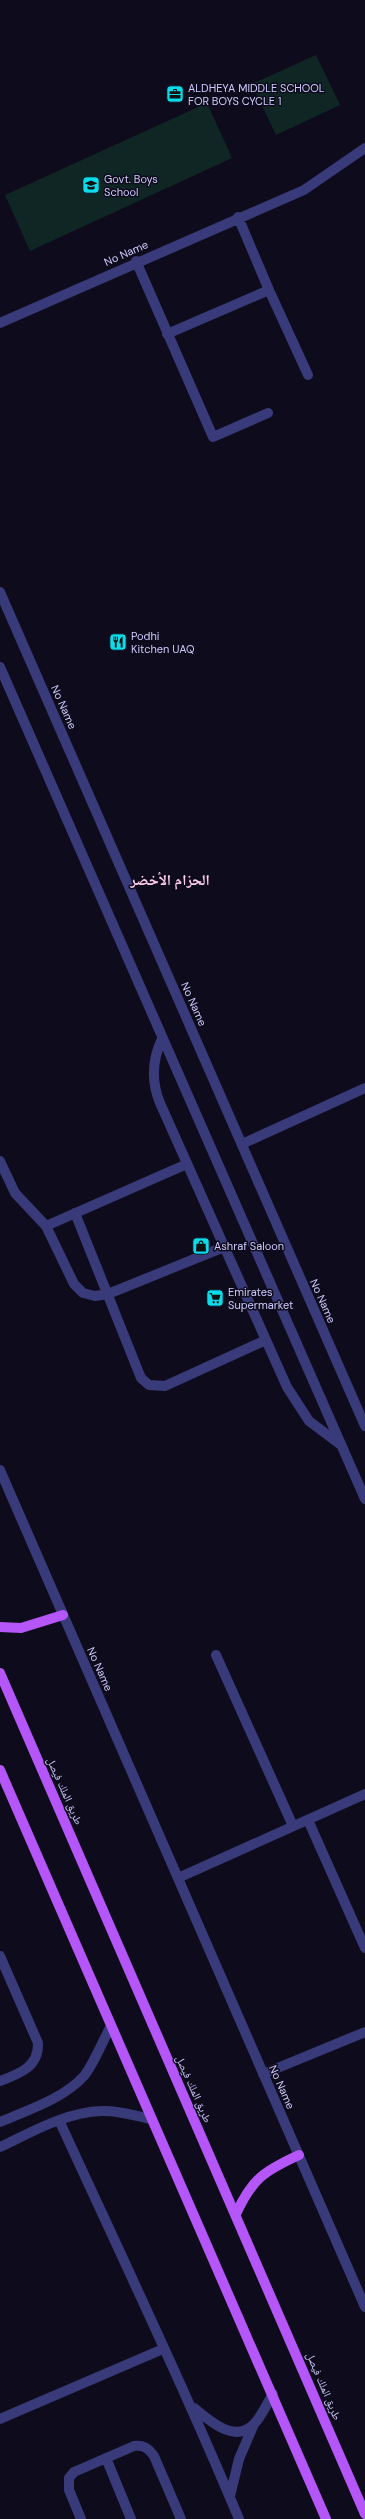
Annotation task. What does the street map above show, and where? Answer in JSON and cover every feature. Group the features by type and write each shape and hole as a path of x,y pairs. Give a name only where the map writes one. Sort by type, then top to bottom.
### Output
{"main road":[{"path":"0,1627 21,1628 63,1615"},
{"name":"طريق الملك فيصل","path":"0,1673 365,2514"},
{"path":"0,1770 151,2119 273,2394 326,2519"},
{"path":"236,2214 246,2193 258,2178 273,2167 299,2155"}],"street":[{"name":"No Name","path":"0,323 136,261 304,190 365,148"},
{"path":"238,217 269,290 308,375"},
{"path":"136,261 213,437 268,413"},
{"path":"167,334 269,290"},
{"name":"No Name","path":"0,592 365,1426"},
{"path":"0,667 162,1039 365,1498"},
{"path":"162,1039 154,1060 153,1082 160,1103 266,1340 297,1405 309,1421 341,1445"},
{"path":"242,1144 365,1088"},
{"path":"0,1160 15,1193 46,1226 74,1284 83,1293 95,1296 108,1294 224,1247"},
{"path":"46,1226 187,1164"},
{"path":"75,1213 141,1378 154,1386 170,1384 266,1340"},
{"name":"No Name","path":"0,1470 365,2307"},
{"path":"216,1655 293,1826"},
{"path":"178,1878 365,1794"},
{"path":"308,1820 365,1948"},
{"path":"0,1956 38,2043 38,2052 32,2066 0,2081"},
{"path":"0,2122 50,2100 74,2085 85,2075 111,2026"},
{"path":"264,2074 365,2032"},
{"path":"0,2146 59,2120 84,2112 103,2110 151,2119"},
{"path":"59,2120 163,2349 192,2406 239,2519"},
{"path":"0,2419 163,2349"},
{"path":"230,2496 239,2459 254,2424 273,2394"},
{"path":"192,2406 223,2430 239,2431 254,2424"},
{"path":"81,2519 69,2490 69,2478 74,2472 134,2446 148,2448 154,2456 181,2519"},
{"path":"106,2458 131,2519"}],"green space":[{"path":"316,55 340,105 276,135 252,84"},
{"path":"207,103 232,158 30,251 5,195"}],"place":[{"name":"ALDHEYA MIDDLE SCHOOL FOR BOYS CYCLE 1","path":"175,94"},
{"name":"Govt. Boys School","path":"91,185"},
{"name":"Podhi Kitchen UAQ","path":"118,642"},
{"name":"Ashraf Saloon","path":"201,1246"},
{"name":"Emirates Supermarket","path":"215,1298"}],"district":[{"name":"الحزام الأخضر","path":"170,880"}]}
